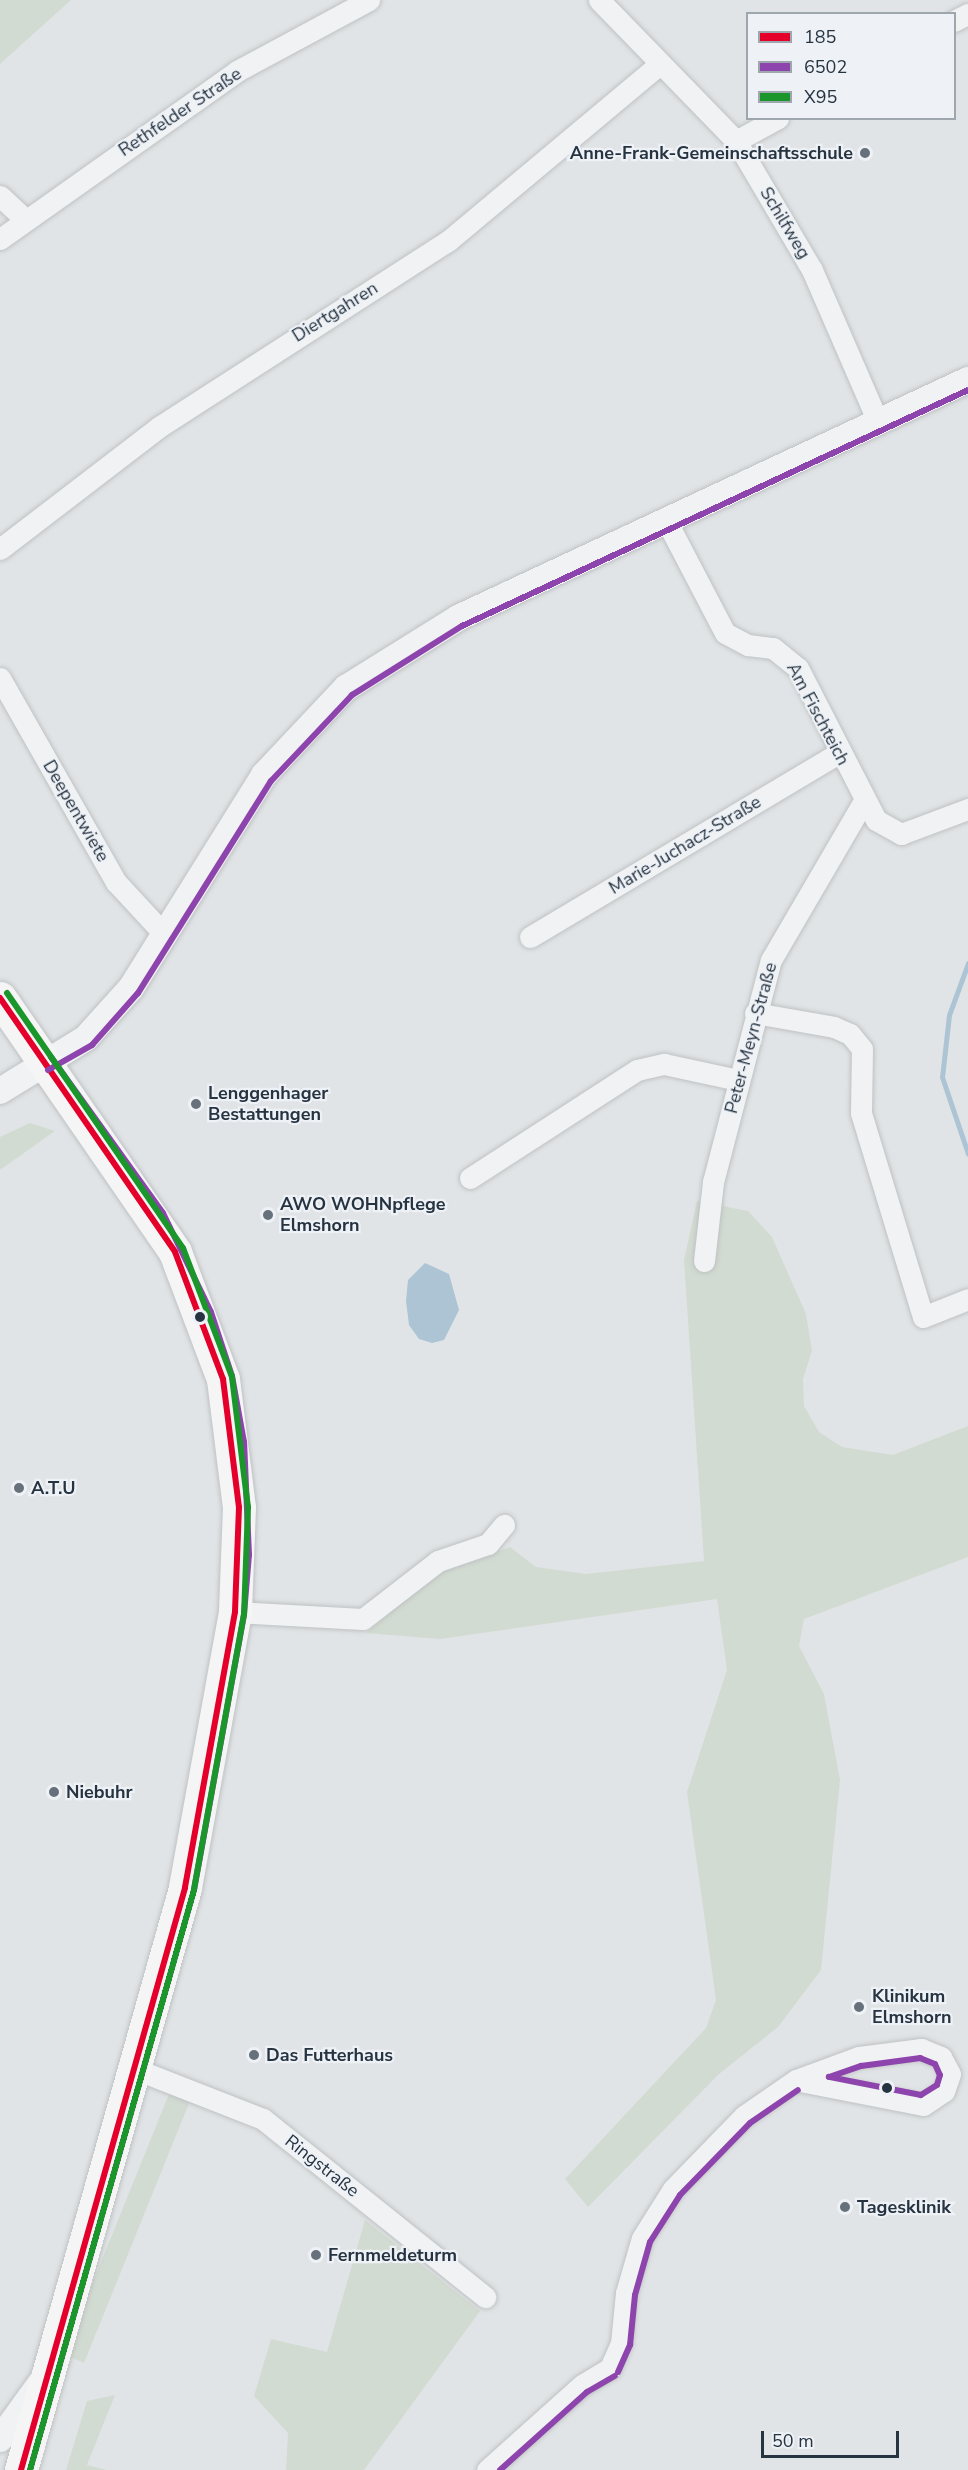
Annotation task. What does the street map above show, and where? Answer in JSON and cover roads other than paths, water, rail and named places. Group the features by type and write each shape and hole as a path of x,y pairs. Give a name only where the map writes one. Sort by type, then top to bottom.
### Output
{"main road":[{"path":"0,998 155,1218 202,1315 235,1444 240,1555 235,1612 185,1888 138,2070 55,2361 21,2470"}],"street":[{"name":"Rethfelder Straße","path":"0,239 24,218 237,71 369,0"},
{"name":"Schilfweg","path":"599,0 736,141 813,270 878,422"},
{"name":"Diertgahren","path":"0,549 159,427 475,221 660,64"},
{"path":"736,141 774,120"},
{"path":"0,195 24,218"},
{"path":"0,1091 86,1038 131,988 264,775 346,688 459,618 968,380"},
{"name":"Am Fischteich","path":"667,522 725,633 788,656 876,820 901,834 968,809"},
{"name":"Deepentwiete","path":"0,678 116,882 165,935"},
{"name":"Marie-Juchacz-Straße","path":"530,937 840,752"},
{"name":"Peter-Meyn-Straße","path":"704,1261 713,1182 755,1013 787,927 864,801"},
{"path":"755,1013 834,1027 850,1034 862,1049 861,1113 923,1317 968,1299"},
{"path":"470,1178 637,1070 664,1064 738,1080"},
{"path":"235,1612 363,1619 438,1561 488,1544 504,1525"},
{"path":"488,2470 582,2385 610,2368 621,2343 626,2293 642,2238 673,2189 744,2116 796,2080 859,2057 906,2049 941,2057 950,2074 939,2096 916,2105 796,2080"},
{"name":"Ringstraße","path":"138,2070 263,2119 485,2297"},
{"path":"0,2439 55,2361"}],"water":[{"path":"425,1263 449,1274 459,1310 444,1340 432,1343 419,1339 409,1325 406,1301 408,1280"}],"waterway":[{"path":"968,963 949,1015 942,1077 968,1154"}],"place":[{"name":"Anne-Frank-Gemeinschaftsschule","path":"865,153"},
{"name":"Lenggenhager Bestattungen","path":"196,1104"},
{"name":"AWO WOHNpflege Elmshorn","path":"268,1215"},
{"name":"A.T.U","path":"19,1488"},
{"name":"Niebuhr","path":"54,1792"},
{"name":"Klinikum Elmshorn","path":"859,2007"},
{"name":"Das Futterhaus","path":"254,2055"},
{"name":"Tagesklinik","path":"845,2207"},
{"name":"Fernmeldeturm","path":"316,2255"}]}
